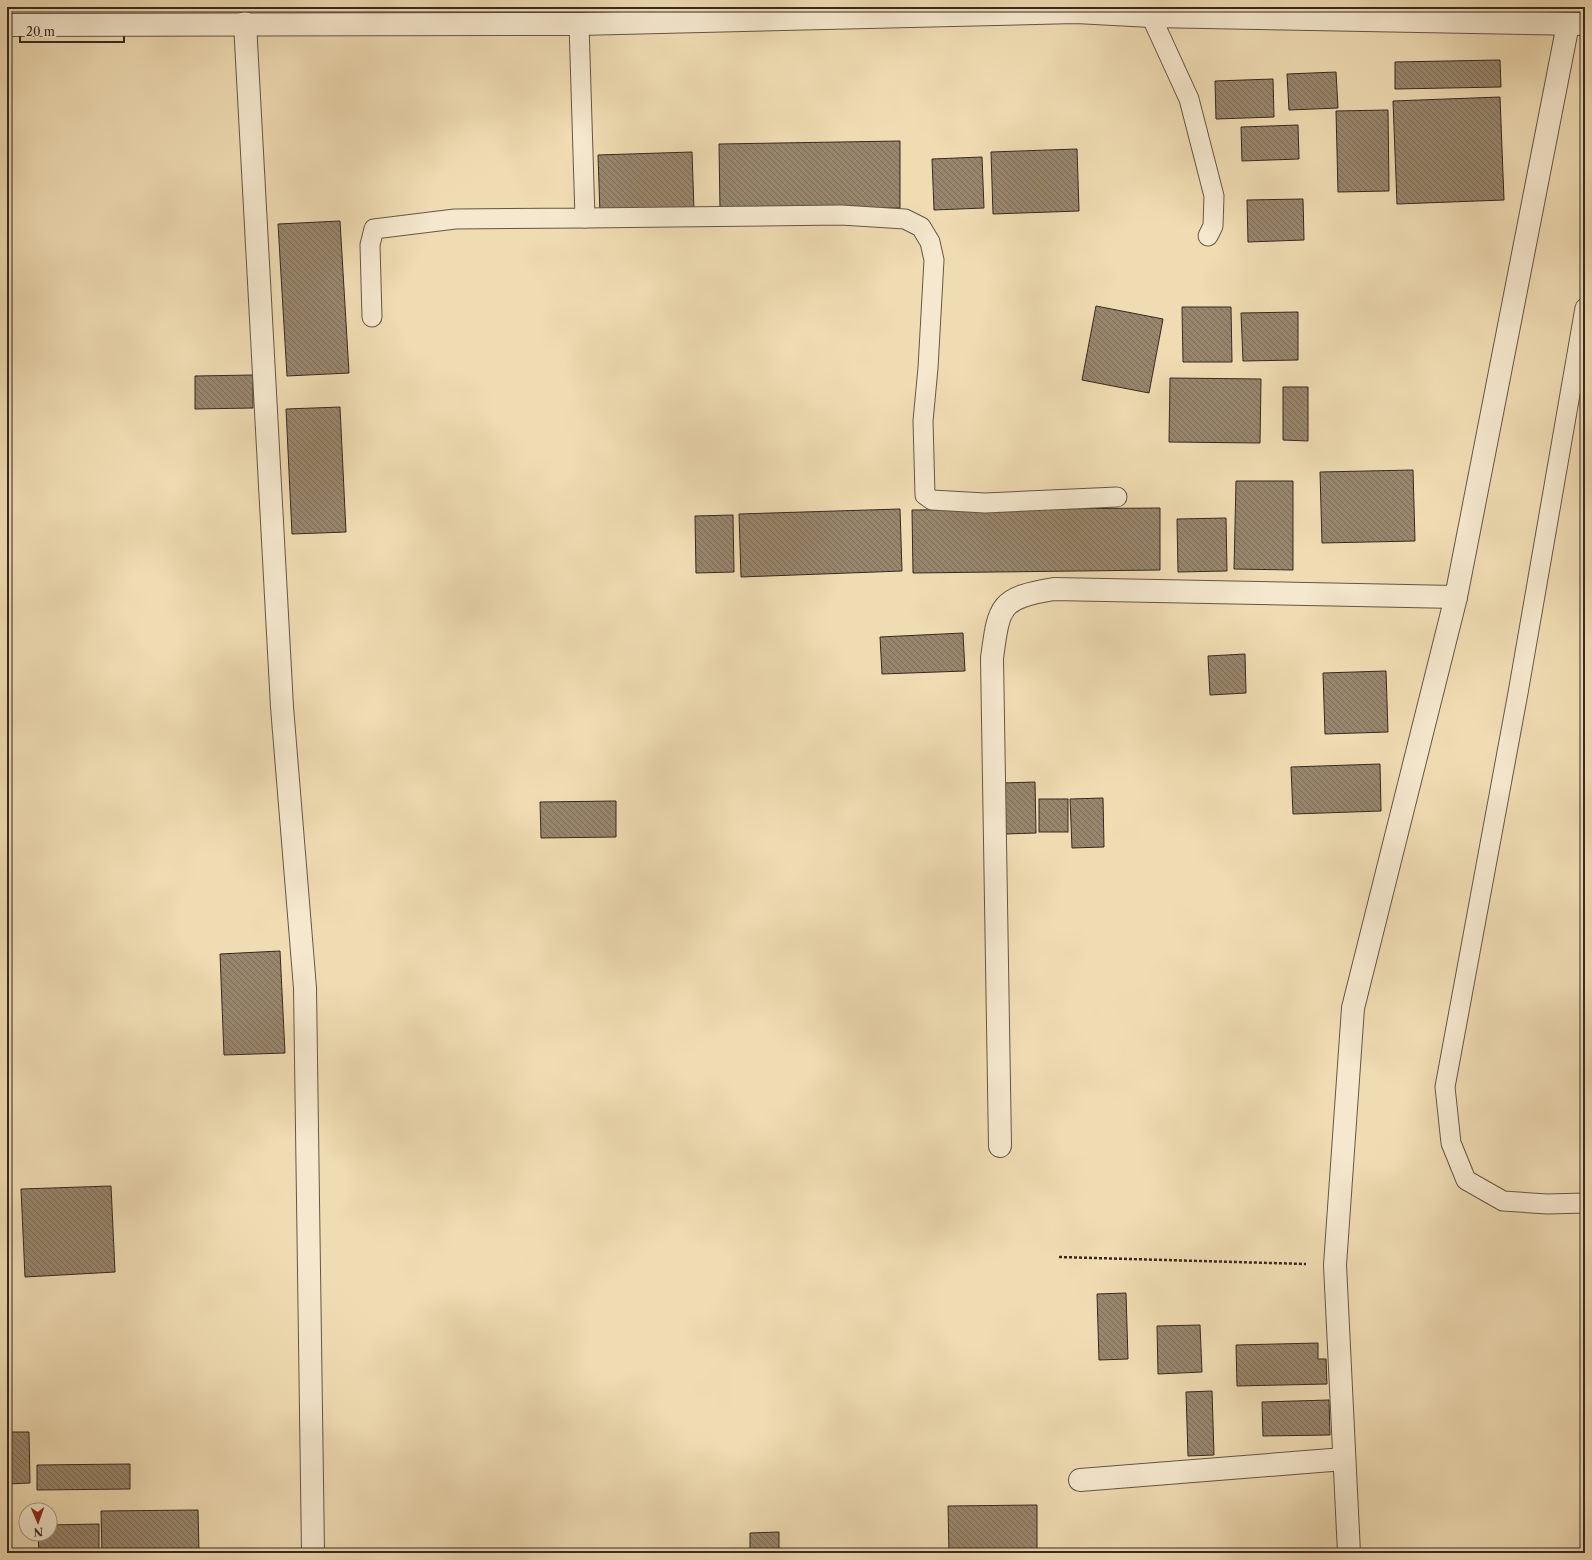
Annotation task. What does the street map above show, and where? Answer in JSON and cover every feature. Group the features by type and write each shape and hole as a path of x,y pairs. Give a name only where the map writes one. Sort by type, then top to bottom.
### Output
{"street":[{"path":"7,25 245,23 579,24 1076,10 1151,16 1576,24 1456,597 1353,1008 1335,1265 1349,1553"},
{"path":"245,23 282,699 305,988 313,1553"},
{"path":"1000,1146 992,658 997,620 1008,602 1028,593 1054,589 1456,597"},
{"path":"1080,1480 1344,1459"}],"lane":[{"path":"1151,16 1189,99 1214,196 1213,226 1208,236"},
{"path":"579,24 585,218"},
{"path":"372,317 370,245 374,229 456,219 842,215 904,219 921,227 930,242 934,260 928,368 923,421 925,495 932,500 985,502 1117,497"},
{"path":"1585,308 1518,693 1445,1087 1451,1143 1466,1180 1503,1201 1547,1204 1585,1203"}],"path":[{"path":"1059,1257 1335,1265"}],"building":[{"path":"1500,60 1501,87 1395,89 1395,62"},
{"path":"1336,72 1338,108 1289,110 1287,74"},
{"path":"1273,79 1274,117 1216,119 1215,81"},
{"path":"1500,97 1504,200 1397,204 1393,101"},
{"path":"1388,110 1389,191 1338,192 1336,111"},
{"path":"1298,125 1299,159 1242,161 1241,127"},
{"path":"900,141 900,208 720,210 719,144"},
{"path":"1077,149 1079,211 993,214 991,152"},
{"path":"692,152 694,211 600,214 598,155"},
{"path":"982,157 984,208 934,210 932,159"},
{"path":"1303,199 1304,240 1248,242 1247,200"},
{"path":"340,221 349,373 287,376 278,224"},
{"path":"1096,306 1163,319 1149,393 1082,380"},
{"path":"1182,307 1231,307 1232,362 1183,362"},
{"path":"1298,312 1298,360 1243,361 1241,313"},
{"path":"253,375 253,408 195,409 195,376"},
{"path":"1170,378 1261,379 1260,443 1169,442"},
{"path":"1283,387 1308,387 1308,441 1283,440"},
{"path":"340,407 346,532 292,534 286,409"},
{"path":"1413,470 1415,541 1322,543 1320,472"},
{"path":"1236,481 1293,481 1293,570 1234,569"},
{"path":"1160,508 1160,570 913,573 912,510"},
{"path":"900,509 902,571 741,577 739,514"},
{"path":"733,515 734,572 696,573 695,516"},
{"path":"1226,518 1227,571 1178,572 1177,519"},
{"path":"963,633 965,671 882,674 880,637"},
{"path":"1245,654 1246,693 1210,695 1208,656"},
{"path":"1386,671 1388,732 1325,734 1323,673"},
{"path":"1380,764 1381,811 1293,814 1291,767"},
{"path":"1035,782 1036,833 1005,834 1003,783"},
{"path":"1103,798 1104,847 1072,848 1070,799"},
{"path":"1039,799 1068,799 1068,832 1039,832"},
{"path":"616,801 616,837 541,838 540,802"},
{"path":"280,951 285,1053 224,1055 220,954"},
{"path":"111,1186 115,1272 25,1277 21,1189"},
{"path":"1126,1293 1128,1359 1099,1360 1097,1294"},
{"path":"1200,1325 1202,1372 1158,1374 1157,1326"},
{"path":"1318,1343 1318,1359 1326,1359 1327,1384 1237,1386 1236,1345"},
{"path":"1212,1391 1214,1455 1188,1456 1186,1392"},
{"path":"1329,1400 1330,1435 1263,1436 1262,1402"},
{"path":"7,1432 29,1432 30,1483 7,1484"},
{"path":"130,1464 130,1489 37,1490 37,1465"},
{"path":"1037,1505 1037,1553 949,1553 948,1506"},
{"path":"198,1510 199,1553 102,1553 101,1511"},
{"path":"99,1524 99,1553 39,1553 38,1542 58,1542 58,1525"},
{"path":"779,1532 779,1553 750,1553 750,1533"}]}
